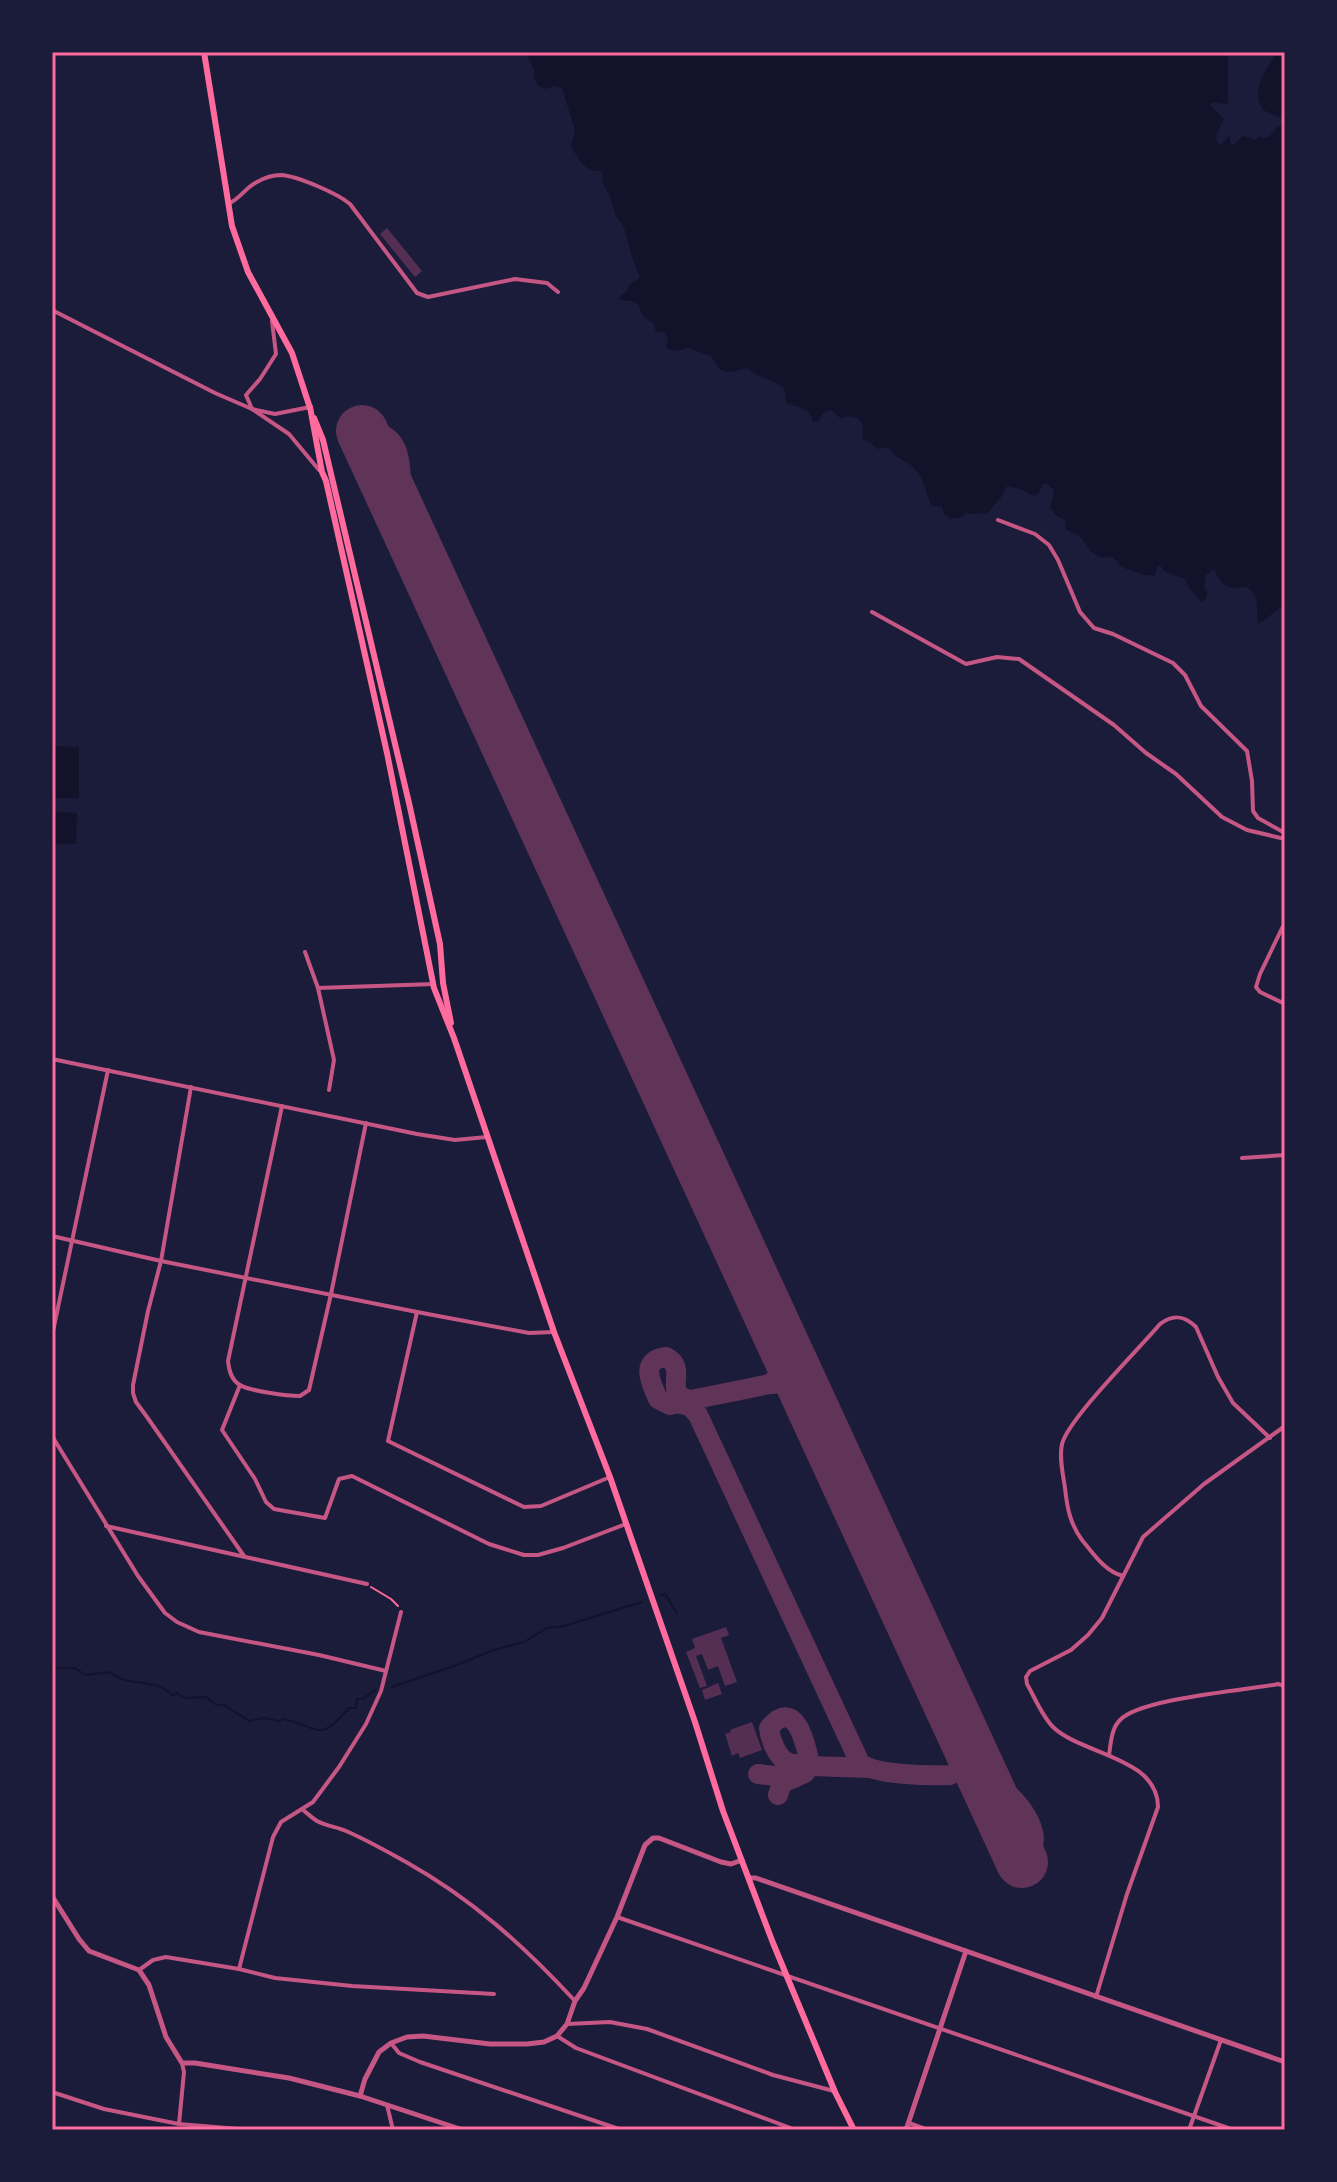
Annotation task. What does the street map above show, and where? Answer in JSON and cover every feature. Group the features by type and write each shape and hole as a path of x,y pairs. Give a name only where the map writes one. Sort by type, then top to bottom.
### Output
{"main road":[{"path":"204,52 235,236 248,272 292,353 323,440 440,944 443,983 454,1038"},
{"path":"310,407 434,984 554,1332 610,1477 723,1811 768,1932 854,2130"}],"street":[{"path":"228,204 237,200 254,183 283,175 340,196 350,204 417,293 428,297 515,279 547,283 558,292"},
{"path":"52,310 252,409 289,434 322,472"},
{"path":"252,409 246,395 276,354 270,311"},
{"path":"252,409 275,414 310,407"},
{"path":"998,520 1035,534 1049,545 1080,612 1094,628 1113,634 1180,669 1201,706 1247,751 1253,811 1258,818 1285,833"},
{"path":"872,612 966,664 997,657 1019,659 1114,725 1176,774 1222,817 1247,830 1285,839"},
{"path":"1285,922 1256,987 1285,1004"},
{"path":"305,952 318,988 334,1060 329,1090"},
{"path":"318,988 434,984"},
{"path":"52,1059 417,1134 455,1140 487,1137"},
{"path":"52,1336 108,1070"},
{"path":"191,1087 161,1261 133,1393 136,1402 244,1556"},
{"path":"282,1106 228,1361 230,1374 240,1385 285,1396 300,1396 309,1390 366,1123"},
{"path":"1242,1158 1285,1155"},
{"path":"52,1236 417,1312 529,1333 554,1332"},
{"path":"417,1312 388,1441 524,1507 541,1506 610,1477"},
{"path":"1123,1576 1115,1574 1103,1564 1074,1529 1066,1504 1061,1452 1065,1434 1160,1324 1181,1316 1196,1327 1233,1403 1270,1438"},
{"path":"240,1385 222,1430 255,1479 266,1502 274,1509 325,1518 339,1479 352,1476 489,1544 524,1555 538,1555 563,1548 626,1524"},
{"path":"1096,1997 1122,1907 1158,1807 1156,1792 1146,1777 1052,1726 1026,1677 1030,1671 1071,1650 1088,1635 1102,1618 1143,1537 1204,1484 1283,1428 1285,1436"},
{"path":"52,1436 154,1600 177,1622 199,1632 386,1671"},
{"path":"106,1526 367,1584"},
{"path":"239,1969 273,1837 281,1822 313,1802 361,1733 378,1699 401,1612"},
{"path":"1109,1755 1113,1730 1118,1721 1136,1709 1174,1700 1278,1684 1285,1686"},
{"path":"303,1810 317,1821 341,1828 405,1861 471,1903 522,1945 575,2001"},
{"path":"360,2096 379,2052 407,2037 527,2044 544,2042 557,2036 567,2024 575,2001 617,1917 645,1845 653,1838 721,1862 731,1864 742,1860"},
{"path":"749,1878 1285,2062"},
{"path":"52,1896 89,1951 139,1970 149,1985 166,2037 184,2072 179,2124"},
{"path":"617,1917 1234,2130"},
{"path":"928,2130 907,2127 966,1951"},
{"path":"139,1970 153,1960 166,1957 275,1978 494,1994"},
{"path":"567,2024 610,2022 647,2029 773,2075 835,2092"},
{"path":"557,2036 576,2048 796,2130"},
{"path":"1189,2130 1221,2040"},
{"path":"391,2043 399,2053 420,2062 622,2130"},
{"path":"182,2063 289,2078 360,2096 463,2130"},
{"path":"52,2092 104,2109 179,2124 251,2130"},
{"path":"386,2104 393,2130"}],"path":[{"path":"367,1584 391,1599 401,1612"}],"shaded area":[{"path":"526,52 1228,52 1228,103 1213,102 1210,105 1224,119 1216,135 1217,142 1221,145 1229,136 1232,146 1243,136 1256,140 1259,136 1265,138 1277,127 1285,125 1285,604 1259,624 1257,600 1252,592 1247,587 1226,586 1214,569 1206,575 1204,588 1207,597 1202,602 1185,579 1164,571 1160,565 1155,575 1146,575 1120,566 1111,556 1096,555 1079,536 1066,530 1065,520 1050,508 1054,490 1048,484 1043,483 1039,493 1034,496 1007,486 987,513 965,513 962,517 950,519 942,507 930,503 913,466 888,447 877,449 862,439 860,420 840,418 829,410 822,414 819,421 813,422 807,411 786,402 784,388 775,382 747,368 725,372 712,357 689,347 674,350 666,347 668,339 665,332 656,332 654,324 644,317 638,305 620,300 619,297 630,284 640,278 624,227 602,182 603,174 585,167 571,146 575,130 562,88 539,86"},
{"path":"1278,52 1285,52 1285,120 1263,110 1258,94 1261,80"},
{"path":"52,746 79,747 79,798 52,798"},
{"path":"52,812 77,813 76,844 52,844"}],"building":[{"path":"387,228 422,271 415,277 380,234"},
{"path":"726,1627 729,1635 721,1638 737,1682 725,1686 718,1666 708,1670 702,1654 696,1656 707,1686 700,1688 686,1652 695,1648 692,1639"},
{"path":"718,1683 722,1694 705,1700 702,1690"},
{"path":"752,1722 762,1750 740,1758 738,1753 732,1756 725,1734"}],"waterway":[{"path":"661,1595 665,1594 677,1613"},
{"path":"392,1687 524,1642 547,1628 564,1626 642,1602"},
{"path":"52,1668 75,1668 85,1675 109,1672 126,1680 158,1686 173,1696 177,1693 185,1698 206,1697 249,1721 283,1719 319,1730 331,1726 349,1708 356,1708 357,1699 363,1699 375,1690"}],"taxiway":[{"path":"387,485 358,455 358,443 368,434 388,438 398,454 401,504 407,529"},
{"path":"770,1384 781,1374 787,1351"},
{"path":"687,1401 670,1405 658,1399 649,1373 652,1363 666,1357 673,1362 677,1392 691,1400 770,1384 787,1384 809,1400"},
{"path":"677,1403 690,1406 698,1415 860,1763 890,1772 950,1775 964,1762 967,1743"},
{"path":"794,1778 805,1773 810,1764 798,1727 786,1717 778,1719 769,1728 775,1747 787,1762 793,1764 801,1765 812,1766 866,1768"},
{"path":"978,1768 1012,1797 1026,1816 1034,1841 1026,1854 1016,1857 1004,1847 1002,1819"},
{"path":"758,1774 794,1778 782,1783 778,1795"}],"runway":[{"path":"362,431 1022,1862"}]}
